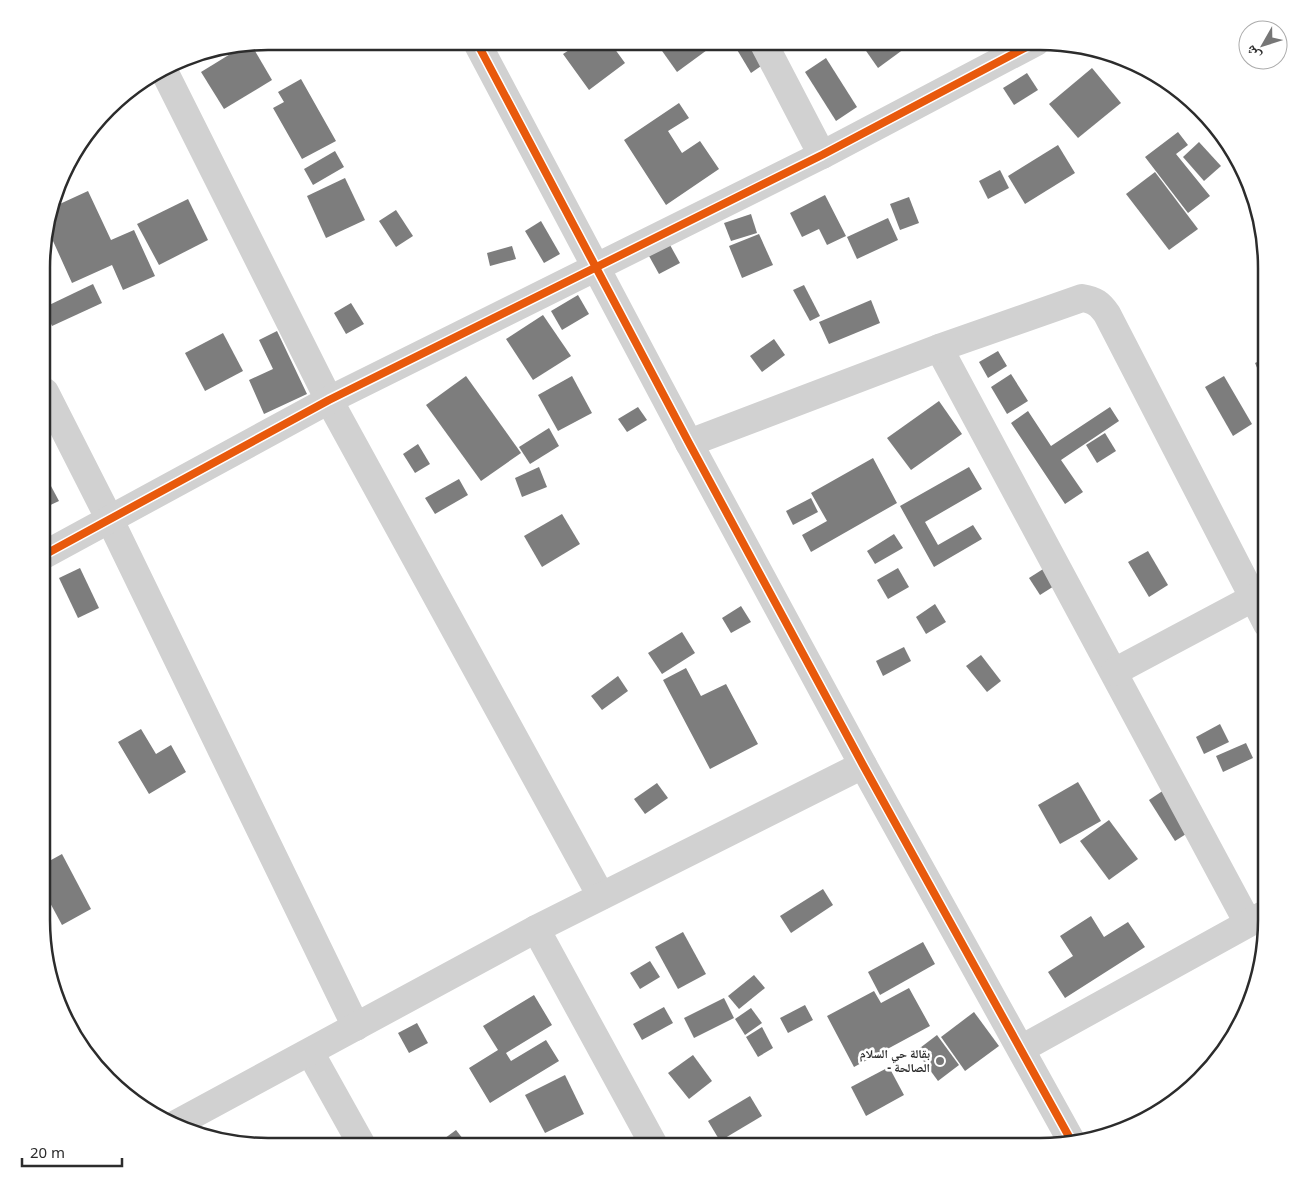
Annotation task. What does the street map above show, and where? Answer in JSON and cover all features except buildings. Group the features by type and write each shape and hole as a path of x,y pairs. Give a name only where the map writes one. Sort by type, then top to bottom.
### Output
{"street":[{"path":"481,50 689,443 1069,1136"},
{"path":"767,50 822,155"},
{"path":"50,552 330,400 822,155 1021,50"},
{"path":"166,75 330,400 601,896"},
{"path":"689,443 939,348 1082,298 1092,299 1107,314 1258,608"},
{"path":"939,348 1114,672 1257,918 1021,1049"},
{"path":"50,402 110,520 356,1027"},
{"path":"1114,672 1253,598"},
{"path":"183,1120 536,929 864,764"},
{"path":"536,929 651,1138"},
{"path":"310,1052 358,1138"}],"cycle path":[{"path":"481,50 689,443 863,765 1069,1136"},
{"path":"50,552 329,400 822,155 1021,50"}],"place":[{"name":"بقالة حي السلام - الصالحة","path":"940,1061"}]}
